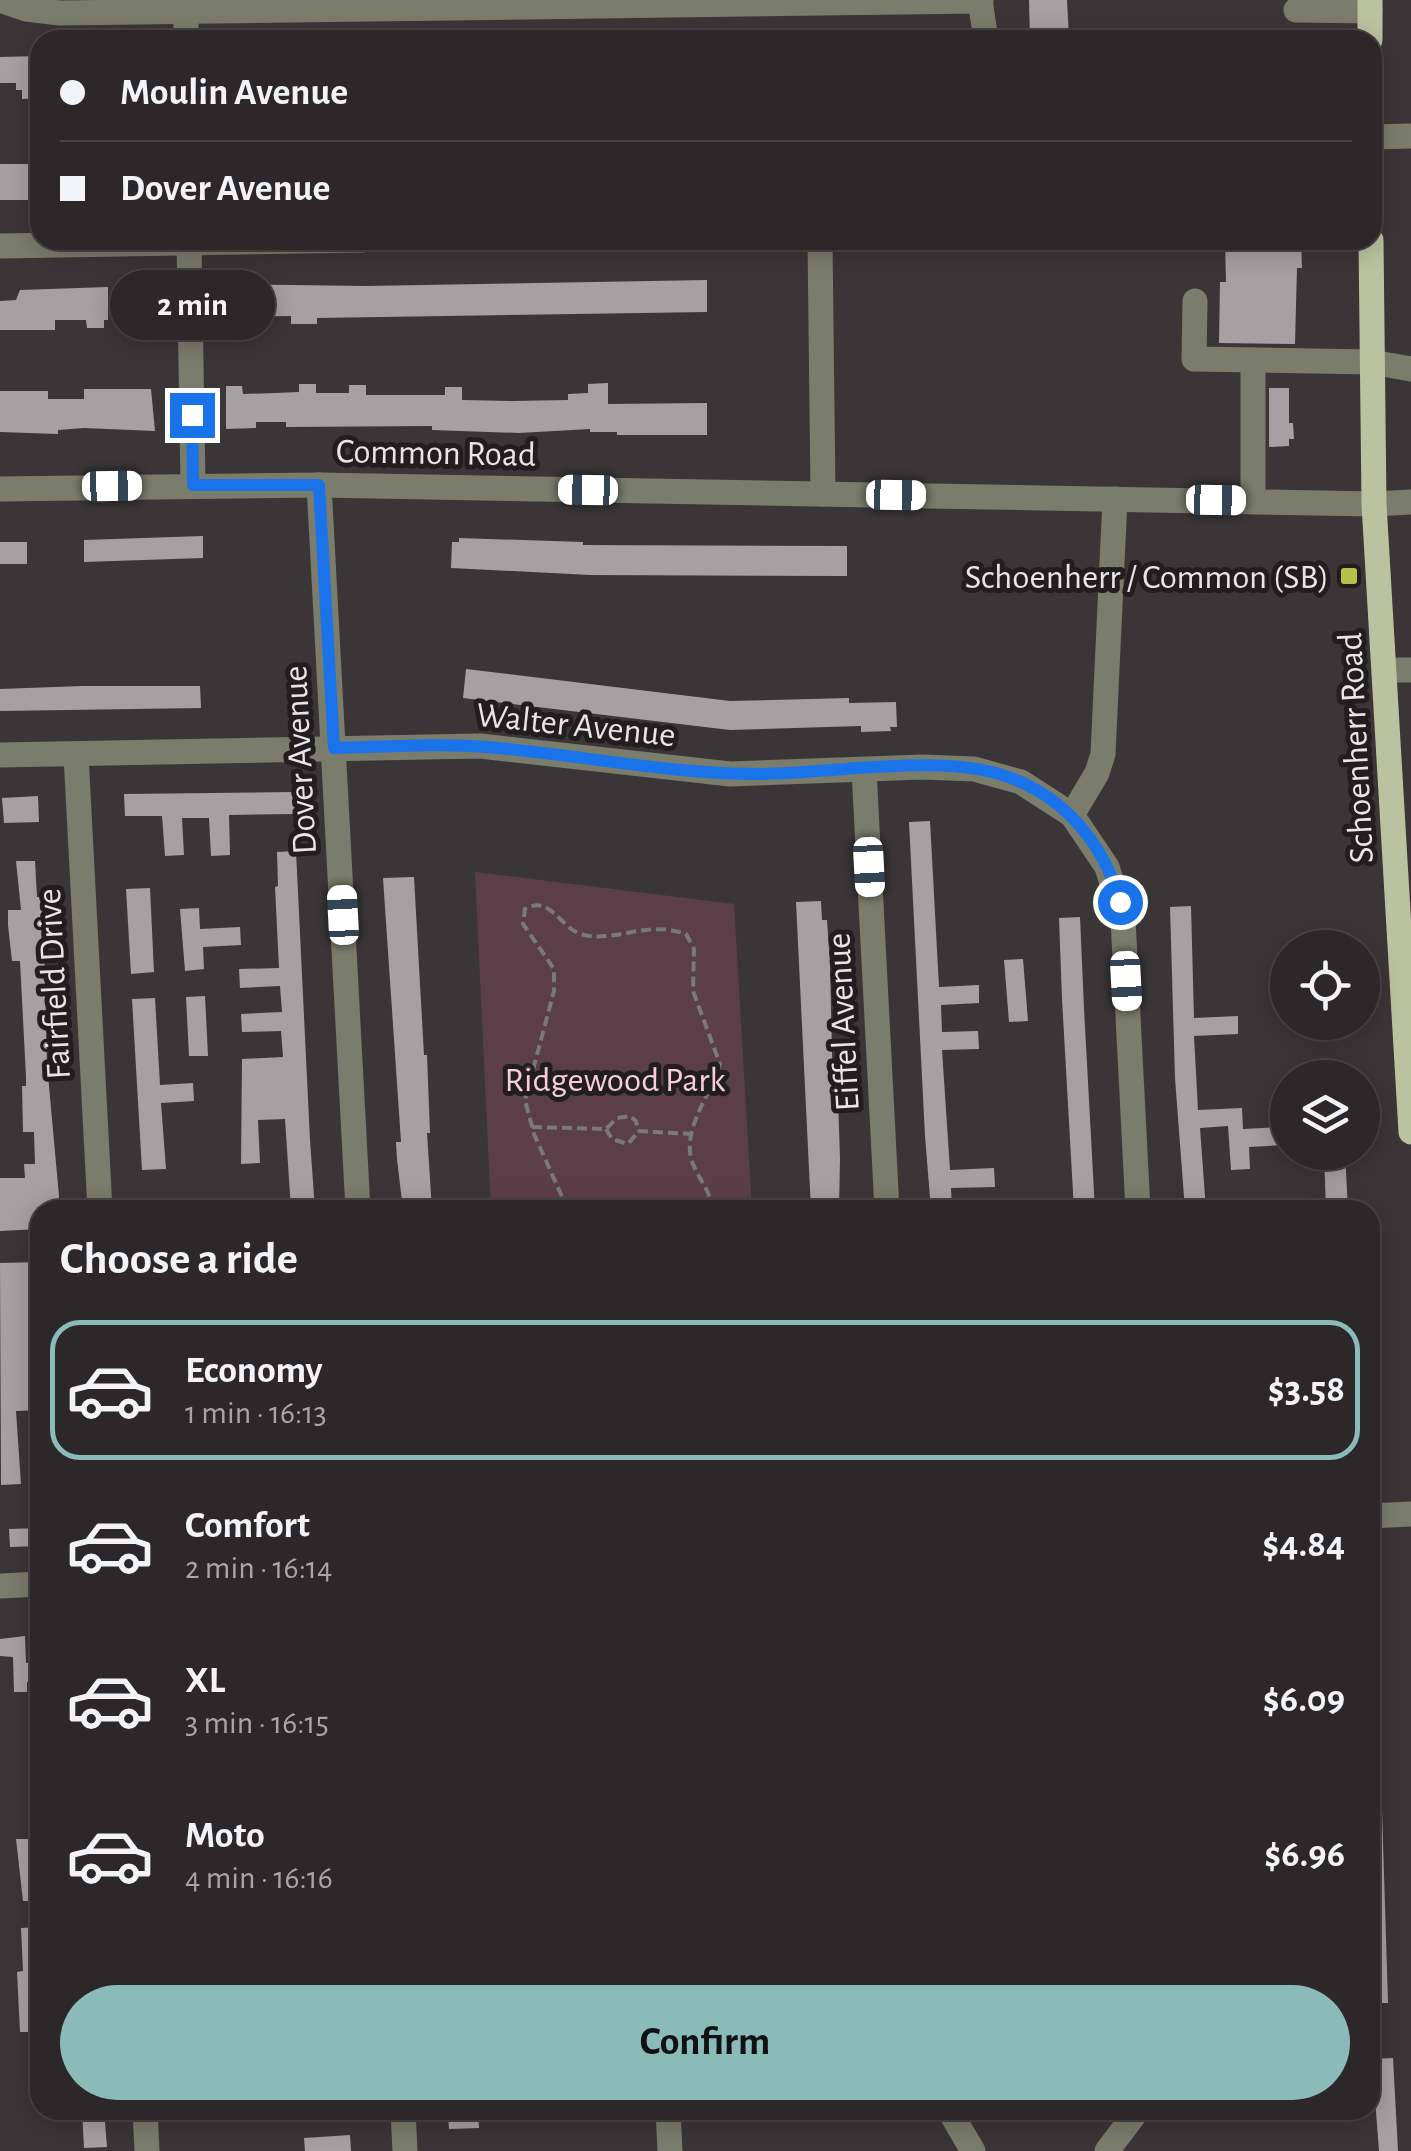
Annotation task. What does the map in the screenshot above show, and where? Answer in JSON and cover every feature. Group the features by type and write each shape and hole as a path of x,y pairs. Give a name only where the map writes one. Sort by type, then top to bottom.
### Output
{"main road":[{"name":"Schoenherr Road","path":"1371,250 1374,504 1398,670 1411,1132"}],"street":[{"path":"0,0 26,9 60,13 444,4 981,0 985,30"},
{"path":"1296,10 1370,6"},
{"path":"186,11 186,30"},
{"path":"1382,137 1411,136"},
{"path":"0,246 30,245"},
{"path":"189,250 193,485"},
{"path":"820,250 823,494"},
{"path":"1195,301 1194,359 1371,362 1411,369"},
{"path":"1253,360 1253,501"},
{"name":"Common Road","path":"0,489 319,485 1411,502"},
{"name":"Dover Avenue","path":"319,485 357,1200"},
{"path":"1115,499 1103,754 1097,773 1072,815 1108,867 1123,919 1137,1200"},
{"name":"Walter Avenue","path":"0,756 480,746 742,774 955,766 1022,782 1072,815"},
{"name":"Fairfield Drive","path":"76,754 99,1200"},
{"name":"Eiffel Avenue","path":"864,770 886,1200"},
{"path":"1380,1516 1411,1514"},
{"path":"0,1586 30,1584"},
{"path":"145,2120 147,2151"},
{"path":"404,2120 406,2151"},
{"path":"668,2120 670,2151"},
{"path":"955,2120 972,2151"},
{"path":"1107,2151 1130,2120"}],"path":[{"path":"564,1200 532,1128 525,1100 554,991 554,969 523,924 525,908 538,904 550,908 582,934 594,936 650,928 670,928 686,934 694,949 693,991 720,1064 692,1134 690,1156 712,1200"},
{"path":"532,1128 606,1129 616,1118 630,1116 638,1131 628,1144 612,1139 606,1129"},
{"path":"638,1131 692,1134"}],"green space":[{"name":"Ridgewood Park","path":"475,872 734,904 751,1200 491,1200"}],"building":[{"path":"1029,0 1067,0 1069,30 1030,30"},
{"path":"30,56 30,99 22,99 22,90 16,90 16,83 0,83 0,57"},
{"path":"0,164 30,164 30,200 0,200"},
{"path":"1225,250 1301,250 1302,268 1297,268 1295,344 1219,343 1220,282 1226,282"},
{"path":"707,280 707,312 317,318 317,324 291,324 291,316 226,317 225,284 365,286"},
{"path":"155,286 153,330 135,330 130,287"},
{"path":"108,287 108,320 104,320 104,328 87,328 86,320 55,320 55,330 0,330 0,301 16,300 20,290"},
{"path":"608,383 608,404 707,403 707,435 617,435 590,429 519,433 432,430 432,426 286,427 286,422 256,422 256,428 226,429 226,386 242,386 243,394 299,392 299,384 316,384 316,393 349,393 349,385 366,385 366,395 445,395 445,387 462,387 462,400 513,401 568,400 568,394 588,393 588,384"},
{"path":"1269,388 1289,388 1289,423 1293,423 1294,439 1289,439 1289,446 1269,447"},
{"path":"84,389 151,389 155,431 84,428 58,430 58,434 0,432 0,391 48,391 48,399 84,399"},
{"path":"203,536 203,558 84,562 84,540"},
{"path":"459,538 583,545 847,546 847,576 590,575 451,568 452,542 459,542"},
{"path":"0,542 27,542 27,564 0,564"},
{"path":"466,669 730,701 849,698 849,703 896,702 897,727 890,727 891,731 861,732 861,726 730,730 463,698"},
{"path":"200,686 201,708 0,711 0,689"},
{"path":"295,792 295,814 229,815 230,855 211,856 209,818 182,818 184,855 165,856 162,816 125,816 124,794"},
{"path":"38,796 39,822 4,823 2,798"},
{"path":"930,821 939,987 979,985 979,1003 941,1005 942,1032 978,1031 979,1049 942,1050 950,1170 994,1168 995,1187 951,1188 952,1200 930,1200 909,822"},
{"path":"296,851 314,1200 290,1200 285,1119 258,1120 260,1163 241,1164 242,1059 283,1057 281,1031 242,1032 241,1014 282,1012 280,986 240,988 239,969 279,968 277,852"},
{"path":"16,861 35,861 37,897 43,897 47,1064 59,1196 58,1200 30,1200 30,1230 0,1231 0,1178 25,1178 24,1164 35,1164 34,1132 23,1132 22,1086 26,1086 26,1077 20,961 12,961 8,925 8,910 21,910"},
{"path":"414,877 427,1055 431,1200 402,1200 383,878"},
{"path":"150,888 154,972 131,974 126,889"},
{"path":"821,901 822,920 827,920 833,1097 838,1097 839,1200 811,1200 796,902"},
{"path":"1191,906 1194,1018 1238,1016 1238,1034 1194,1036 1198,1110 1242,1108 1243,1129 1270,1128 1270,1146 1249,1147 1250,1169 1231,1170 1228,1126 1200,1128 1205,1200 1184,1200 1175,1078 1170,907"},
{"path":"199,908 200,929 240,927 241,945 203,947 204,969 185,971 180,909"},
{"path":"1080,917 1094,1200 1073,1200 1059,918"},
{"path":"1023,959 1028,1021 1009,1022 1004,960"},
{"path":"205,996 208,1056 189,1056 186,997"},
{"path":"155,998 160,1085 193,1083 194,1101 161,1103 166,1169 142,1170 132,999"},
{"path":"1325,1170 1346,1170 1347,1200 1326,1200"},
{"path":"30,1262 30,1410 16,1411 21,1484 1,1485 0,1263"},
{"path":"30,1528 30,1546 10,1547 9,1529"},
{"path":"25,1636 26,1663 30,1662 27,1692 14,1692 13,1657 0,1656 0,1639"},
{"path":"1380,1810 1382,1810 1388,2003 1380,2003"},
{"path":"16,1839 30,1839 30,1901 23,1901"},
{"path":"21,1928 30,1928 30,2032 20,2032 17,1972 23,1971"},
{"path":"1393,2058 1398,2151 1379,2151 1380,2059"},
{"path":"83,2120 105,2120 107,2147 84,2148"},
{"path":"448,2120 479,2120 479,2128 449,2129"},
{"path":"350,2135 351,2151 305,2151 304,2138"}],"place":[{"name":"Schoenherr / Common (SB)","path":"1349,576"}],"route":[{"path":"192,415 193,485 319,485 334,748 480,746 730,774 955,766 993,772 1046,795 1072,815 1108,867 1120,902"}]}
